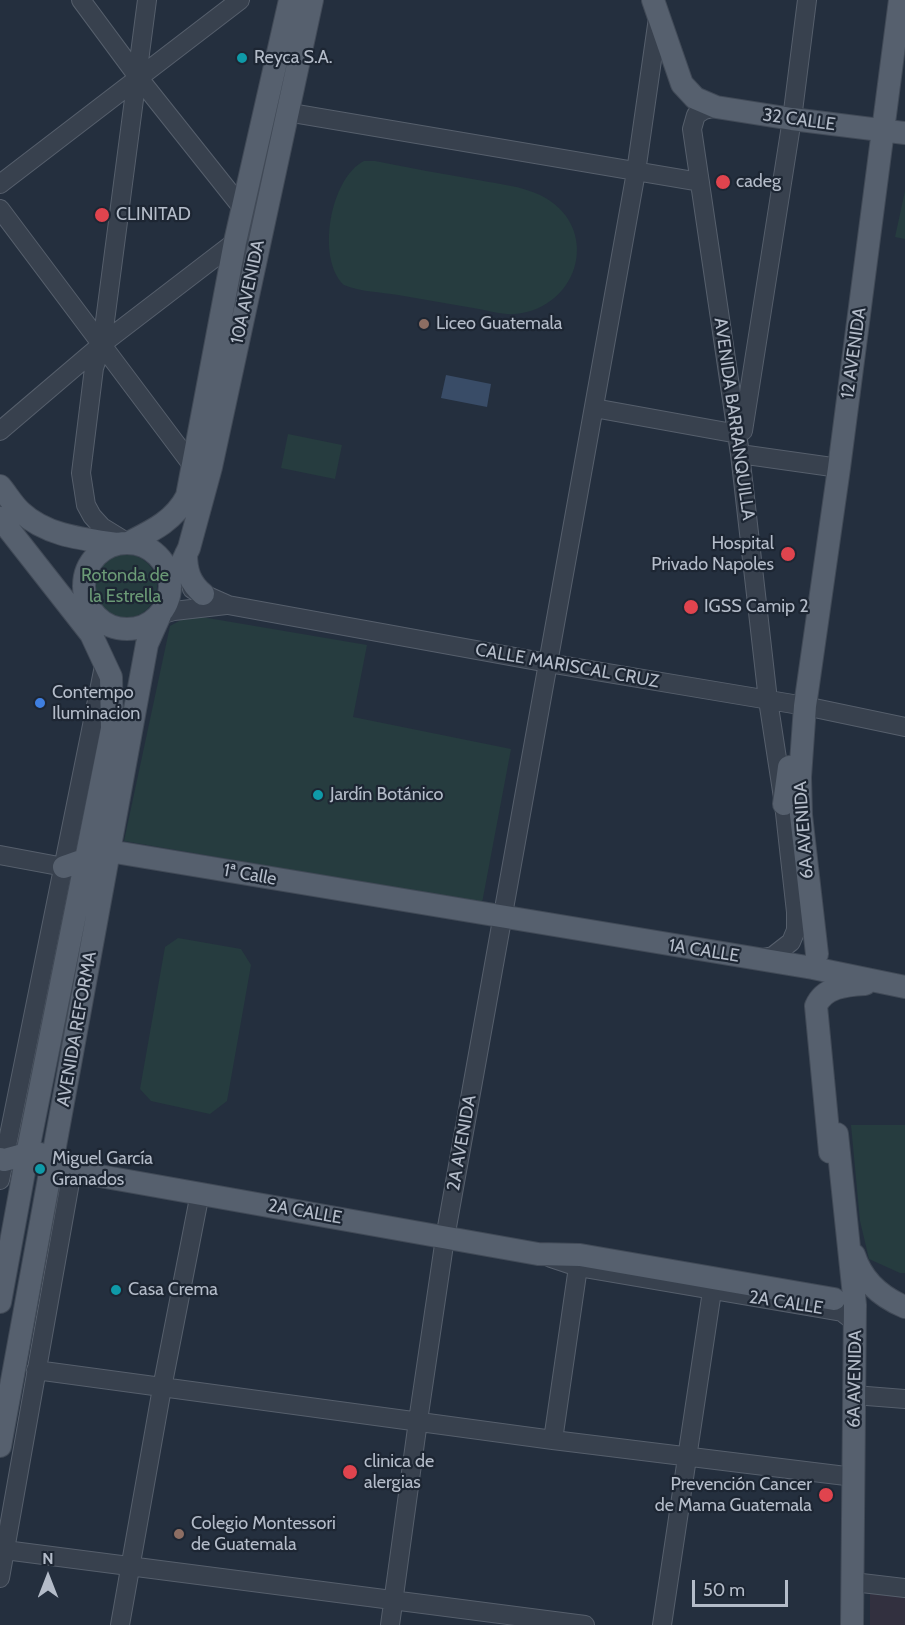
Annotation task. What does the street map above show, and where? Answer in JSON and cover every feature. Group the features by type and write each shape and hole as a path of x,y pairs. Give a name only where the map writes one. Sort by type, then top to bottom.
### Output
{"main road":[{"name":"10A AVENIDA","path":"123,544 159,528 182,506 187,496 235,242 290,0"},
{"path":"286,112 276,104 275,95 296,0"},
{"name":"10A AVENIDA","path":"170,578 178,571 186,554 211,467 312,0"},
{"name":"12 AVENIDA","path":"805,706 838,468 898,134 900,0"},
{"path":"656,8 682,84 695,98 716,107"},
{"name":"32 CALLE","path":"716,107 898,134"},
{"path":"0,486 20,511 55,532 71,537 142,545 152,550 160,558 170,578 171,591 167,604 160,615 142,627 121,629 101,621 87,604 62,597"},
{"name":"AVENIDA REFORMA","path":"0,519 91,634 111,677 112,729 0,1302"},
{"path":"91,634 84,592 84,579 88,567 100,553 123,544"},
{"path":"186,554 189,578 203,594"},
{"name":"AVENIDA REFORMA","path":"0,1446 58,1170 109,851 147,644 160,615"},
{"path":"784,804 795,725 805,706"},
{"name":"6A AVENIDA","path":"805,706 800,777 801,815 817,954"},
{"name":"1ª Calle","path":"64,867 109,851 502,918"},
{"name":"1A CALLE","path":"502,918 820,970 895,985"},
{"path":"855,1322 848,1304 815,1011 817,1002 830,990 855,985 895,985"},
{"name":"6A AVENIDA","path":"825,1023 848,1233 855,1322 852,1625"},
{"name":"2A CALLE","path":"1,1167 25,1165 38,1153 58,1170 200,1193 538,1254 580,1255 834,1299"},
{"path":"848,1233 861,1272 880,1293 892,1302 905,1307"}],"street":[{"path":"81,0 138,77 243,209"},
{"path":"123,544 92,516 86,505 81,473 94,368 102,344 147,0"},
{"path":"0,184 240,0"},
{"path":"739,445 792,120 807,0"},
{"name":"2A AVENIDA","path":"390,1625 445,1238 636,172 656,8"},
{"name":"AVENIDA BARRANQUILLA","path":"716,107 696,115 692,129 739,445 768,700 784,804 796,912 796,930 791,942 773,956 756,960"},
{"path":"286,112 700,182"},
{"path":"0,209 192,465"},
{"path":"0,431 102,344 235,242"},
{"path":"594,408 838,468"},
{"name":"CALLE MARISCAL CRUZ","path":"170,578 228,605 548,663 805,706 905,727"},
{"name":"CALLE MARISCAL CRUZ","path":"160,615 174,611 228,605"},
{"path":"1,1167 105,661"},
{"name":"1ª Calle","path":"0,855 64,867"},
{"path":"0,1578 36,1370 58,1170"},
{"path":"120,1625 162,1388 200,1193"},
{"name":"2A CALLE","path":"538,1254 578,1268 842,1312 855,1322"},
{"path":"553,1440 578,1268"},
{"path":"662,1625 712,1291"},
{"path":"36,1370 553,1440 854,1477"},
{"path":"854,1395 905,1399"},
{"path":"5,1550 585,1625"},
{"path":"853,1582 905,1588"}],"shaded area":[{"path":"870,1590 905,1595 905,1625 870,1625"}],"green space":[{"path":"364,161 375,161 510,186 540,195 559,208 572,225 577,244 576,264 568,282 555,297 538,308 515,314 497,313 344,285 335,273 331,257 329,239 331,220 335,201 343,184 352,170"},
{"path":"905,191 905,239 895,237"},
{"path":"288,434 342,445 335,479 281,468"},
{"name":"Rotonda de la Estrella","path":"125,554 137,556 148,563 155,574 157,586 155,598 148,609 137,616 125,618 113,616 102,609 95,598 93,586 95,574 102,563 113,556"},
{"name":"Jardín Botánico","path":"190,615 367,645 353,717 511,749 482,903 124,841 170,626"},
{"path":"178,938 241,949 251,965 227,1101 210,1114 151,1101 140,1089 165,947"},
{"path":"851,1125 905,1125 905,1273 900,1273 869,1259 860,1221"}],"water":[{"path":"446,375 491,384 487,407 441,398"}],"place":[{"name":"Reyca S.A.","path":"242,58"},
{"name":"cadeg","path":"723,182"},
{"name":"CLINITAD","path":"102,215"},
{"name":"Liceo Guatemala","path":"424,324"},
{"name":"Hospital Privado Napoles","path":"788,554"},
{"name":"IGSS Camip 2","path":"691,607"},
{"name":"Contempo Iluminacion","path":"40,703"},
{"name":"Jardín Botánico","path":"318,795"},
{"name":"Miguel García Granados","path":"40,1169"},
{"name":"Casa Crema","path":"116,1290"},
{"name":"clinica de alergias","path":"350,1472"},
{"name":"Prevención Cancer de Mama Guatemala","path":"826,1495"},
{"name":"Colegio Montessori de Guatemala","path":"179,1534"}]}
